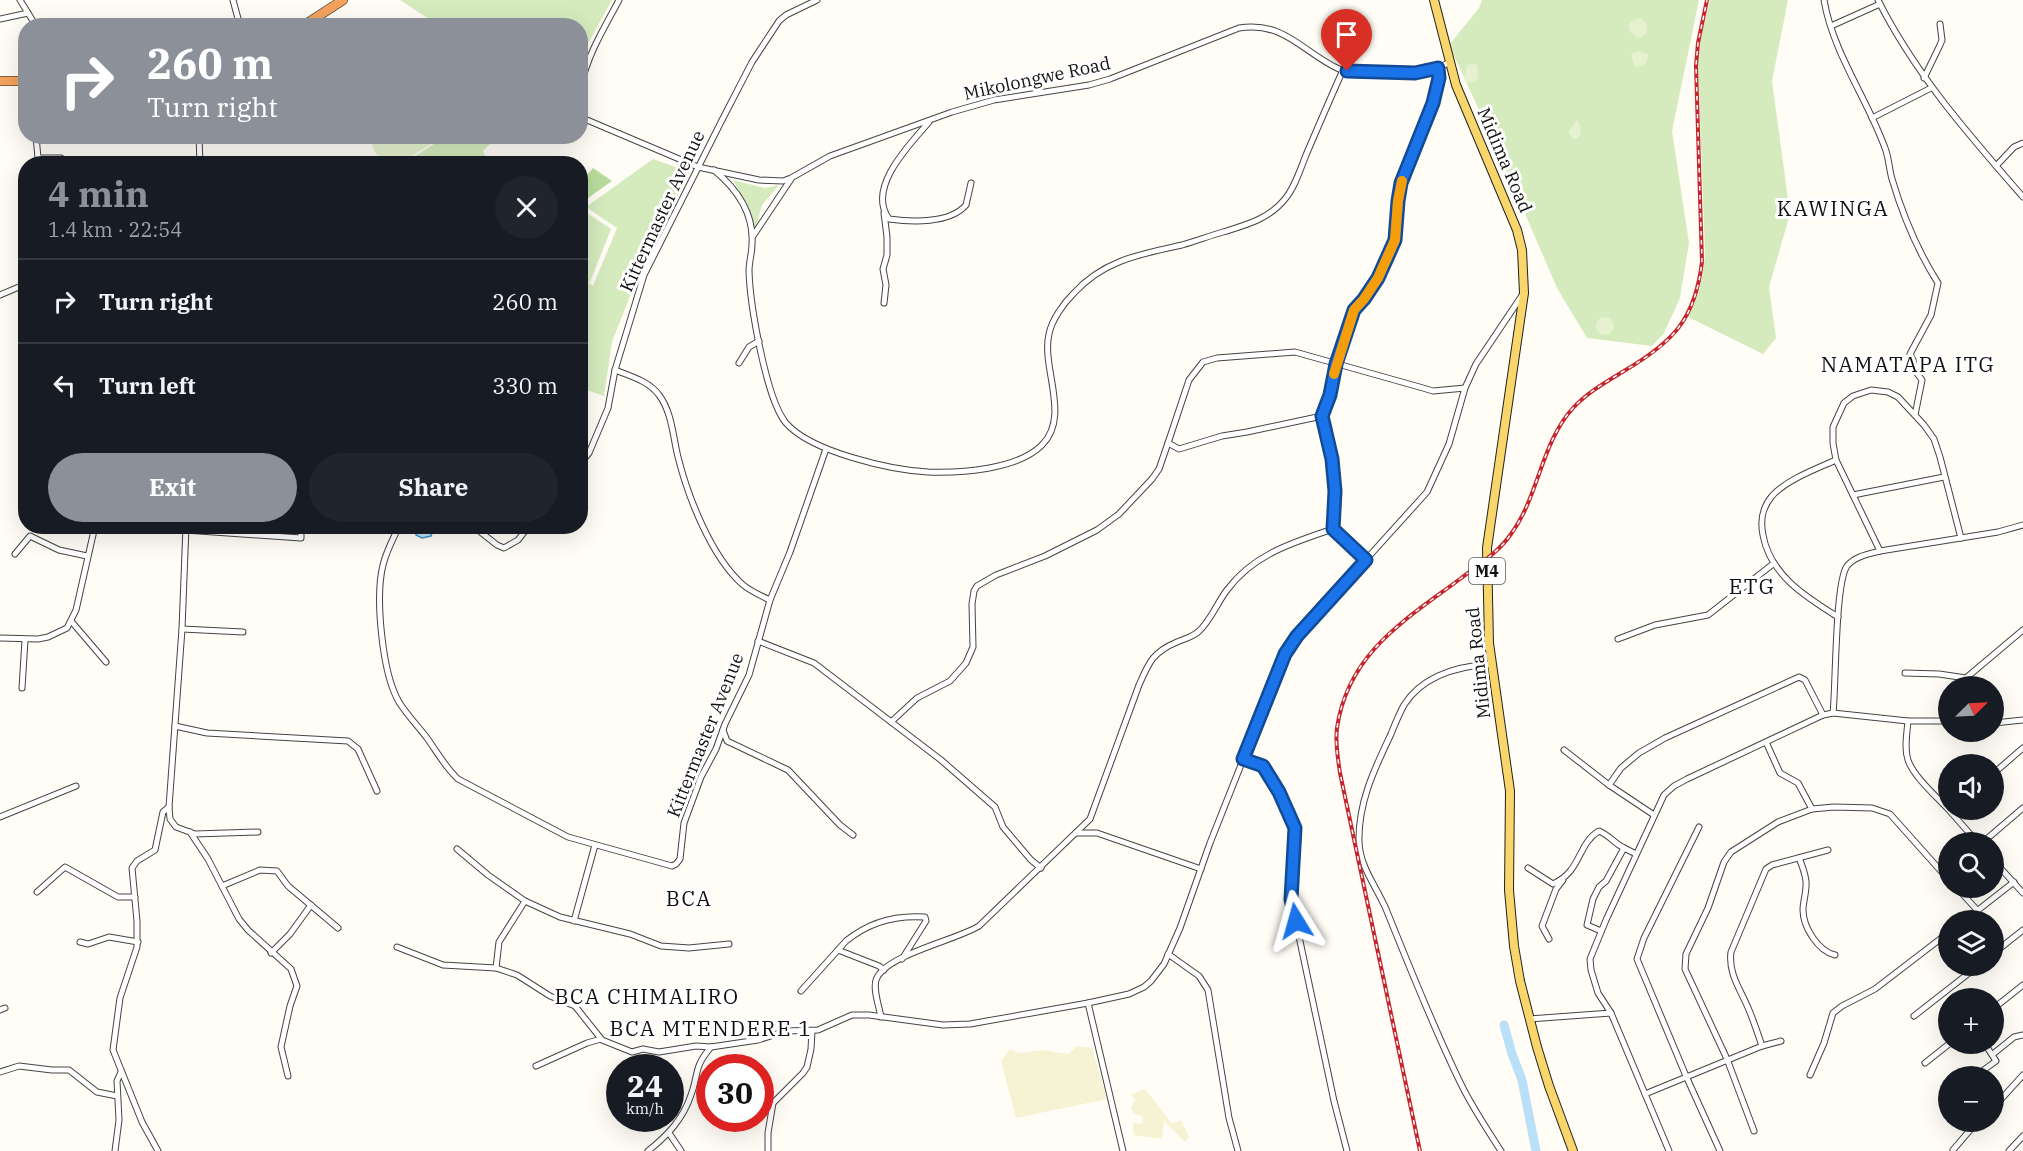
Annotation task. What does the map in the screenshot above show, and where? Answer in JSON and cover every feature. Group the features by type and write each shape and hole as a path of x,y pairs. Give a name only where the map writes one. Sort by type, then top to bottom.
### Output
{"highway":[{"path":"315,18 343,0"},
{"path":"0,81 18,81"}],"main road":[{"name":"Midima Road","path":"1434,0 1448,63 1520,238 1524,293 1486,559 1491,664 1510,791 1510,913 1518,969 1529,1019 1549,1086 1573,1151"}],"street":[{"path":"20,0 31,18"},
{"path":"233,0 238,18"},
{"path":"588,60 620,0"},
{"name":"Kittermaster Avenue","path":"588,454 608,408 615,370 644,275 698,167 752,62 779,21 786,15 817,0"},
{"path":"1824,0 1831,26 1886,150 1891,175 1906,220 1925,263 1938,283 1931,315 1910,354 1913,368 1922,380 1915,415"},
{"path":"1831,26 1879,2 1910,57 1931,88 2023,197"},
{"path":"0,19 28,13"},
{"path":"1924,78 1942,40 1940,24"},
{"name":"Mikolongwe Road","path":"588,120 698,167 759,180 776,181 791,178 830,156 994,100 1089,85 1110,79 1228,32 1250,26 1266,27 1281,32 1342,70 1415,73 1438,68 1448,63"},
{"path":"1366,560 1333,529 1335,491 1332,459 1322,416 1354,310 1378,278 1395,240 1401,183 1433,103 1439,78 1438,68"},
{"path":"714,170 733,186 742,201 751,225 749,270 759,341 775,405 785,422 798,435 826,449 909,471 947,473 994,467 1017,460 1042,445 1053,424 1055,404 1049,369 1048,337 1050,329 1067,301 1088,281 1124,259 1185,244 1250,224 1278,207 1292,188 1342,70"},
{"path":"1872,118 1931,88"},
{"path":"884,303 886,285 883,269 887,255 887,237 883,198 890,172 930,121"},
{"path":"1996,166 2014,147 2023,143"},
{"path":"752,238 791,178"},
{"path":"884,212 889,219 900,220 939,218 952,214 966,205 971,183"},
{"path":"0,295 18,287"},
{"path":"397,947 444,965 496,968 517,975 550,996 575,1006 601,1040 632,1052 644,1049 659,1052 696,1046 711,1047 758,1040 786,1031 820,1030 848,1016 960,1025 1088,1003 1129,994 1144,987 1157,975 1180,928 1285,654 1297,636 1427,492 1449,444 1465,388 1476,364 1524,293"},
{"path":"739,363 749,347 759,341"},
{"path":"891,722 917,698 950,681 966,663 973,647 972,604 977,586 996,575 1050,554 1097,530 1114,518 1152,479 1168,443 1189,380 1194,370 1207,360 1294,352 1434,390 1465,388"},
{"path":"615,370 642,381 660,396 671,424 689,498 715,548 741,583 754,593 770,600"},
{"path":"1880,551 1836,460 1833,443 1833,427 1844,403 1853,396 1871,390 1888,392 1898,397 1934,439 1941,457 1944,477 1961,538"},
{"path":"1168,443 1179,448 1222,436 1322,416"},
{"name":"Kittermaster Avenue","path":"396,534 382,566 380,584 384,652 392,686 399,701 445,764 458,778 568,837 668,866 676,864 680,859 684,823 700,777 716,749 749,675 770,600 790,552 826,449"},
{"path":"1836,460 1798,477 1773,495 1761,516 1765,548 1773,564 1806,597 1838,617"},
{"path":"1853,495 1944,477"},
{"path":"1833,713 1838,617 1843,579 1848,565 1863,555 1880,551 1998,532 2023,525"},
{"path":"881,1017 876,986 878,976 884,970 922,948 961,935 979,926 1090,819 1139,685 1154,656 1166,647 1201,629 1227,590 1263,556 1333,529"},
{"path":"0,638 38,639 54,635 67,628 82,585 92,534"},
{"path":"185,534 182,629 169,807 172,823 178,829 190,832 258,832"},
{"path":"239,534 301,538 301,534"},
{"path":"483,534 504,548 518,540 523,534"},
{"path":"15,554 30,536 59,550 87,556"},
{"path":"1618,639 1655,625 1708,615 1773,564"},
{"path":"71,621 106,662"},
{"path":"182,629 243,632"},
{"path":"1968,676 2023,630"},
{"path":"22,688 26,640"},
{"path":"758,642 814,663 941,759 985,796 995,807 1003,827 1031,860 1041,868"},
{"path":"1491,664 1466,666 1443,674 1424,684 1404,706 1368,783 1360,819 1359,843 1368,876 1383,902 1406,962 1449,1059 1500,1151"},
{"path":"1905,673 1953,676"},
{"path":"1609,784 1639,753 1665,738 1799,677 1805,680 1824,715"},
{"path":"1669,1151 1611,1013 1598,993 1590,959 1664,795 1674,786 1824,715 1833,713 1908,721 1938,721"},
{"path":"2004,722 2023,720"},
{"path":"1908,721 1906,749 1908,760 1938,798"},
{"path":"175,726 207,733 348,741 358,749 377,790"},
{"path":"723,730 727,741 788,770 840,825 853,835"},
{"path":"1766,742 1780,773 1798,783 1812,809"},
{"path":"2004,764 2023,748"},
{"path":"1564,750 1654,815"},
{"path":"1243,759 1263,766 1279,792 1295,828 1291,899 1334,1101 1347,1151"},
{"path":"0,817 76,786"},
{"path":"158,1151 144,1127 113,1048 120,998 138,942 132,868 133,864 155,850 163,812 169,807"},
{"path":"1754,1131 1727,1059 1685,969 1686,954 1708,908 1724,862 1731,852 1779,822 1812,809 1872,808 1890,814 1938,868"},
{"path":"1994,832 2023,808"},
{"path":"1090,819 1097,832"},
{"path":"1958,820 1970,832"},
{"path":"1699,827 1644,938 1637,959 1720,1151"},
{"path":"1548,939 1542,926 1556,889 1572,870 1591,836 1599,831 1608,834 1615,843 1636,854"},
{"path":"190,832 208,859 239,919 271,953 291,969 297,982 281,1043 288,1076"},
{"path":"1076,833 1097,832 1201,869"},
{"path":"574,921 595,845"},
{"path":"1601,931 1587,925 1593,899 1624,848"},
{"path":"457,849 488,875 525,901 560,917 630,934 661,946 689,948 729,944"},
{"path":"1762,1046 1750,1012 1731,972 1731,952 1766,869 1772,865 1828,850"},
{"path":"1799,858 1806,882 1803,912 1806,925 1819,944 1835,956"},
{"path":"37,892 65,867 118,897 135,897"},
{"path":"1528,868 1553,884 1564,879"},
{"path":"222,886 260,870 272,870 282,875 288,886 338,928"},
{"path":"2004,872 2023,893"},
{"path":"1979,910 2014,882"},
{"path":"1966,898 1977,910"},
{"path":"496,968 499,942 525,901"},
{"path":"271,953 290,934 311,905"},
{"path":"801,992 854,934 886,920 908,916 925,917 926,921 902,959"},
{"path":"2004,945 2023,930"},
{"path":"80,942 88,944 107,937 138,942"},
{"path":"1810,1075 1824,1043 1833,1013 1875,989 1938,941"},
{"path":"838,950 884,970"},
{"path":"1168,954 1199,976 1208,990 1229,1118 1238,1151"},
{"path":"1914,1016 1965,976"},
{"path":"2004,1000 2023,985"},
{"path":"1088,1003 1123,1151"},
{"path":"1529,1019 1611,1013"},
{"path":"774,1102 807,1067 812,1031"},
{"path":"2004,1045 2014,1037 2023,1035"},
{"path":"536,1066 587,1043 601,1040"},
{"path":"1645,1094 1727,1059 1781,1041"},
{"path":"648,1151 669,1133 686,1108 693,1093 699,1062 711,1047"},
{"path":"1925,1063 1938,1053"},
{"path":"1990,1066 1996,1061 1993,1054"},
{"path":"0,1072 20,1066 52,1070 66,1069 98,1092 117,1096"},
{"path":"115,1151 119,1120 117,1081 122,1072"},
{"path":"2004,1096 2023,1074"},
{"path":"767,1150 769,1132"},
{"path":"1953,1150 1968,1132"},
{"path":"669,1133 681,1151"},
{"path":"2009,1151 2023,1136"}],"shaded area":[{"path":"1077,1046 1092,1048 1107,1099 1016,1118 1001,1061 1010,1049 1020,1053 1042,1050 1068,1054"},
{"path":"1145,1089 1172,1124 1181,1120 1189,1137 1185,1142 1164,1121 1162,1139 1134,1135 1133,1123 1142,1124 1143,1117 1133,1113 1131,1108 1135,1098 1131,1095"}],"green space":[{"path":"400,0 612,0 588,43 588,18 427,18"},
{"path":"1482,0 1699,0 1672,131 1689,243 1680,298 1664,333 1652,346 1587,338 1557,288 1449,45 1479,8"},
{"path":"1710,0 1788,0 1772,81 1790,214 1769,287 1776,338 1763,354 1688,317 1698,294 1705,252 1698,66 1701,37"},
{"path":"1638,18 1644,21 1647,33 1638,39 1628,26"},
{"path":"1637,51 1648,54 1646,63 1637,67 1634,65 1631,54"},
{"path":"1467,65 1477,65 1478,79 1475,82 1466,83 1464,78"},
{"path":"1577,120 1581,127 1580,136 1572,139 1569,131"},
{"path":"372,144 431,144 412,156 378,156"},
{"path":"434,144 490,144 483,151 485,156 415,156"},
{"path":"653,159 690,172 643,263 612,342 604,396 588,390 588,282 593,286 617,228 588,208 588,206"},
{"path":"593,168 612,181 588,198 588,174"},
{"path":"733,180 765,188 779,185 762,205 755,230 751,214"},
{"path":"588,214 611,229 590,282 588,281"},
{"path":"1601,317 1609,317 1614,322 1612,333 1601,335 1596,330 1596,322"}],"water":[{"path":"416,534 432,534 422,538"}],"waterway":[{"path":"1504,1025 1522,1080 1536,1151"}],"railway":[{"path":"1420,1151 1340,773 1336,734 1343,702 1353,679 1382,641 1400,624 1506,541 1528,503 1554,437 1573,408 1597,388 1656,350 1679,327 1687,314 1699,282 1702,262 1696,66 1698,43 1707,0"}],"slow traffic":[{"path":"1334,374 1354,310 1378,278 1395,240 1402,181"}],"district":[{"name":"KAWINGA","path":"1833,208"},
{"name":"NAMATAPA ITG","path":"1908,364"},
{"name":"ETG","path":"1752,586"},
{"name":"BCA","path":"689,898"},
{"name":"BCA CHIMALIRO","path":"647,996"},
{"name":"BCA MTENDERE 1","path":"711,1028"}],"route":[{"path":"1296,921 1291,899 1295,828 1279,792 1263,766 1243,759 1285,654 1297,636 1366,560 1333,529 1335,491 1332,459 1325,419 1322,416 1327,408 1336,364 1354,310 1378,278 1395,240 1401,183 1428,116 1439,78 1438,68 1415,73 1347,71"}]}
